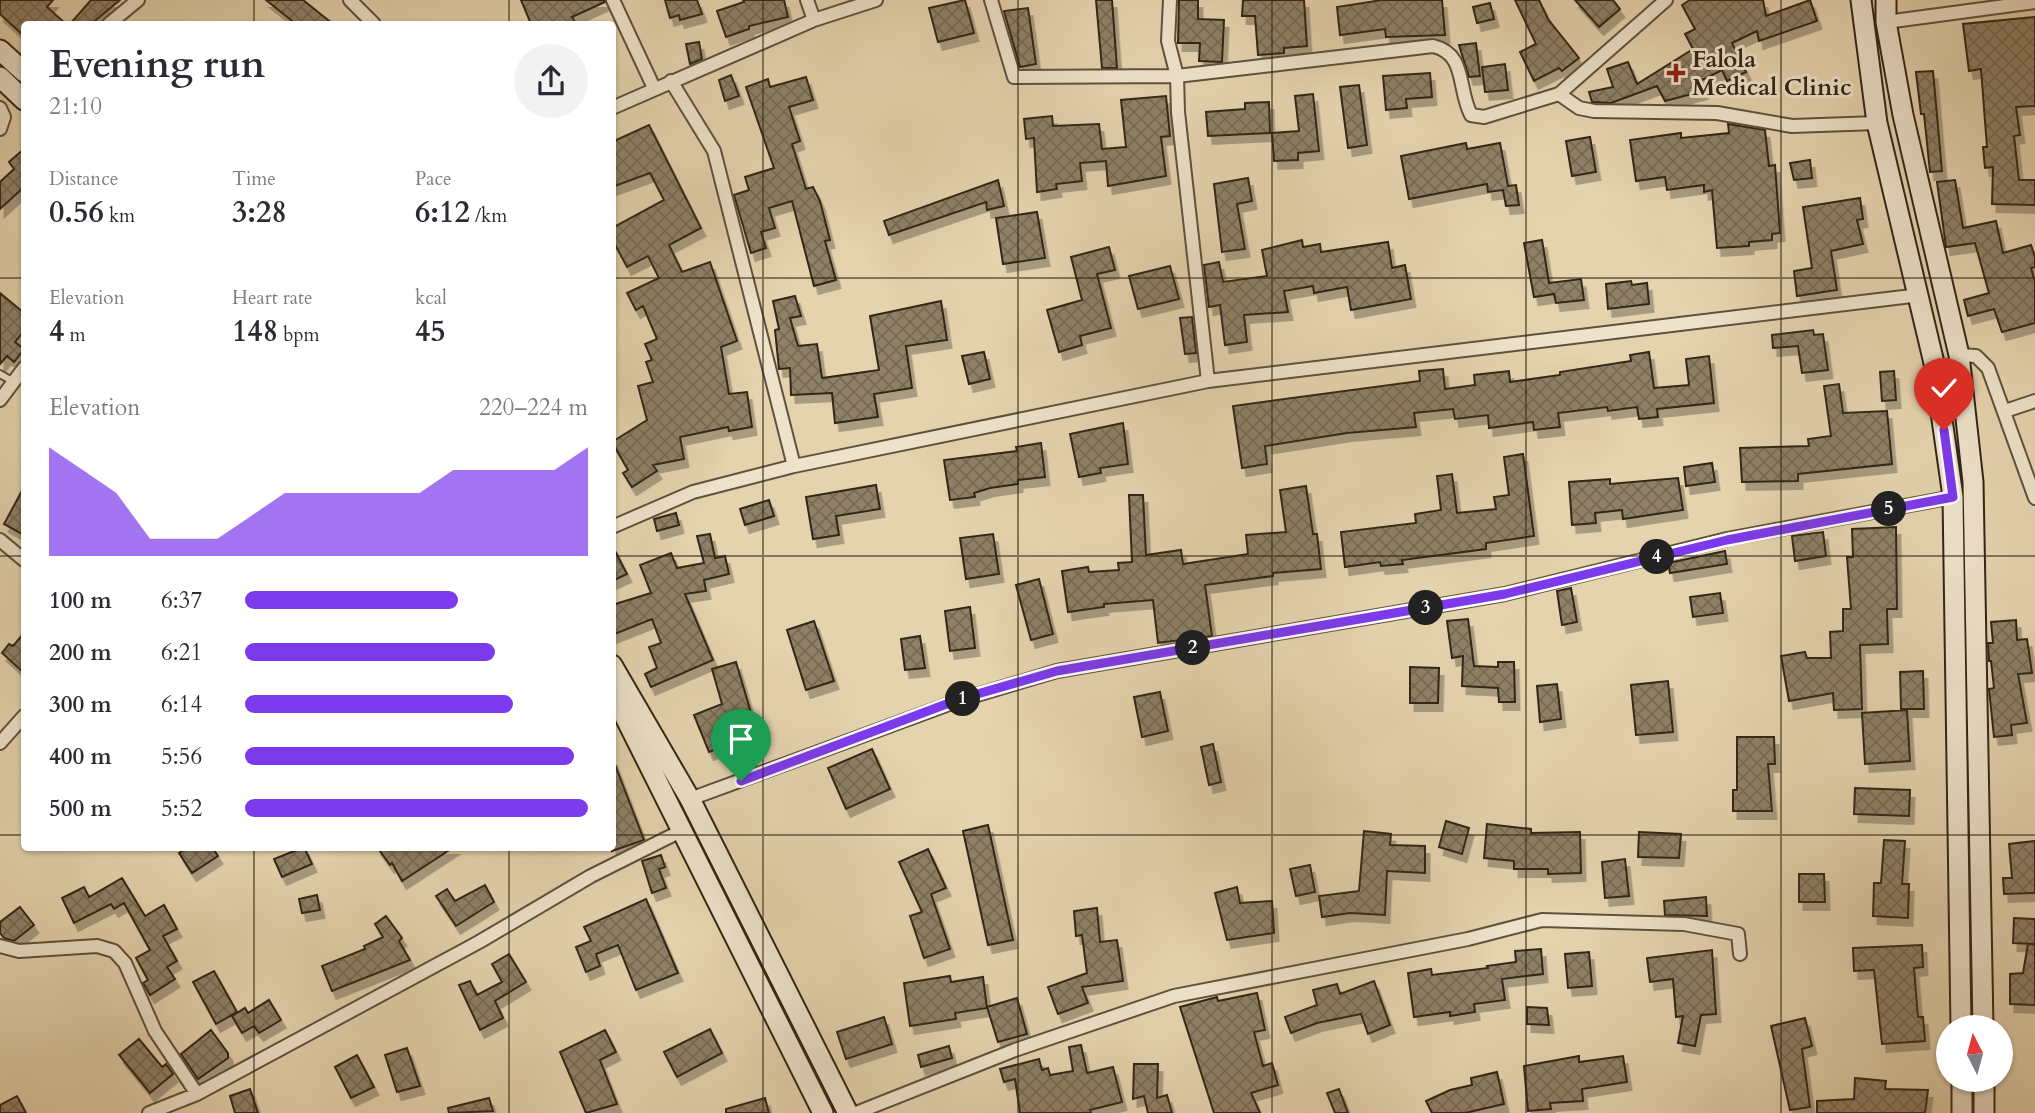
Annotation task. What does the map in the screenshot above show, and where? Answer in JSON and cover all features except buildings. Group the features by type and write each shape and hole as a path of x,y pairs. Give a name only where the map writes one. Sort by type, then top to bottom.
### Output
{"street":[{"path":"113,21 138,0"},
{"path":"350,0 371,21"},
{"path":"613,0 654,88"},
{"path":"807,0 814,20"},
{"path":"616,106 814,20 876,0"},
{"path":"991,0 1014,77 1177,76 1433,46 1448,49 1455,57 1465,103 1471,115 1484,117 1559,94 1648,5 1666,0"},
{"path":"1170,0 1168,41 1177,76 1178,112 1208,381"},
{"path":"1861,0 1877,123 1934,363 1953,497 1961,1015"},
{"path":"1886,0 1886,22 1903,115 1959,355 1973,482 1983,1015"},
{"path":"1886,22 2035,2"},
{"path":"0,50 21,69"},
{"path":"0,77 21,97"},
{"path":"671,82 714,151 794,466"},
{"path":"1559,94 1580,108 1594,111 1717,113 1793,126 1877,123"},
{"path":"0,108 4,117 0,129"},
{"path":"616,525 692,492 794,466 1208,381 1920,295"},
{"path":"1959,355 1976,356 1983,360 2006,411 2035,498"},
{"path":"0,400 21,372"},
{"path":"2006,411 2035,401"},
{"path":"690,799 960,699 1057,671 1505,594 1727,540 1953,497"},
{"path":"0,540 21,558"},
{"path":"616,672 690,799 848,1113"},
{"path":"616,699 823,1113"},
{"path":"0,743 21,719"},
{"path":"149,1113 197,1094 479,942 591,876 683,830"},
{"path":"856,1113 1015,1050 1174,996 1468,939 1542,920 1684,924 1738,934 1740,954"},
{"path":"0,946 19,951 97,946 114,951 125,963 155,1031 197,1094"},
{"path":"1962,1092 1962,1113"},
{"path":"1984,1092 1984,1113"}],"lane":[{"path":"0,374 14,382"}],"place":[{"name":"Falola Medical Clinic","path":"1676,73"}],"route":[{"path":"741,781 960,699 1057,671 1505,594 1727,540 1953,497 1944,430"}]}
